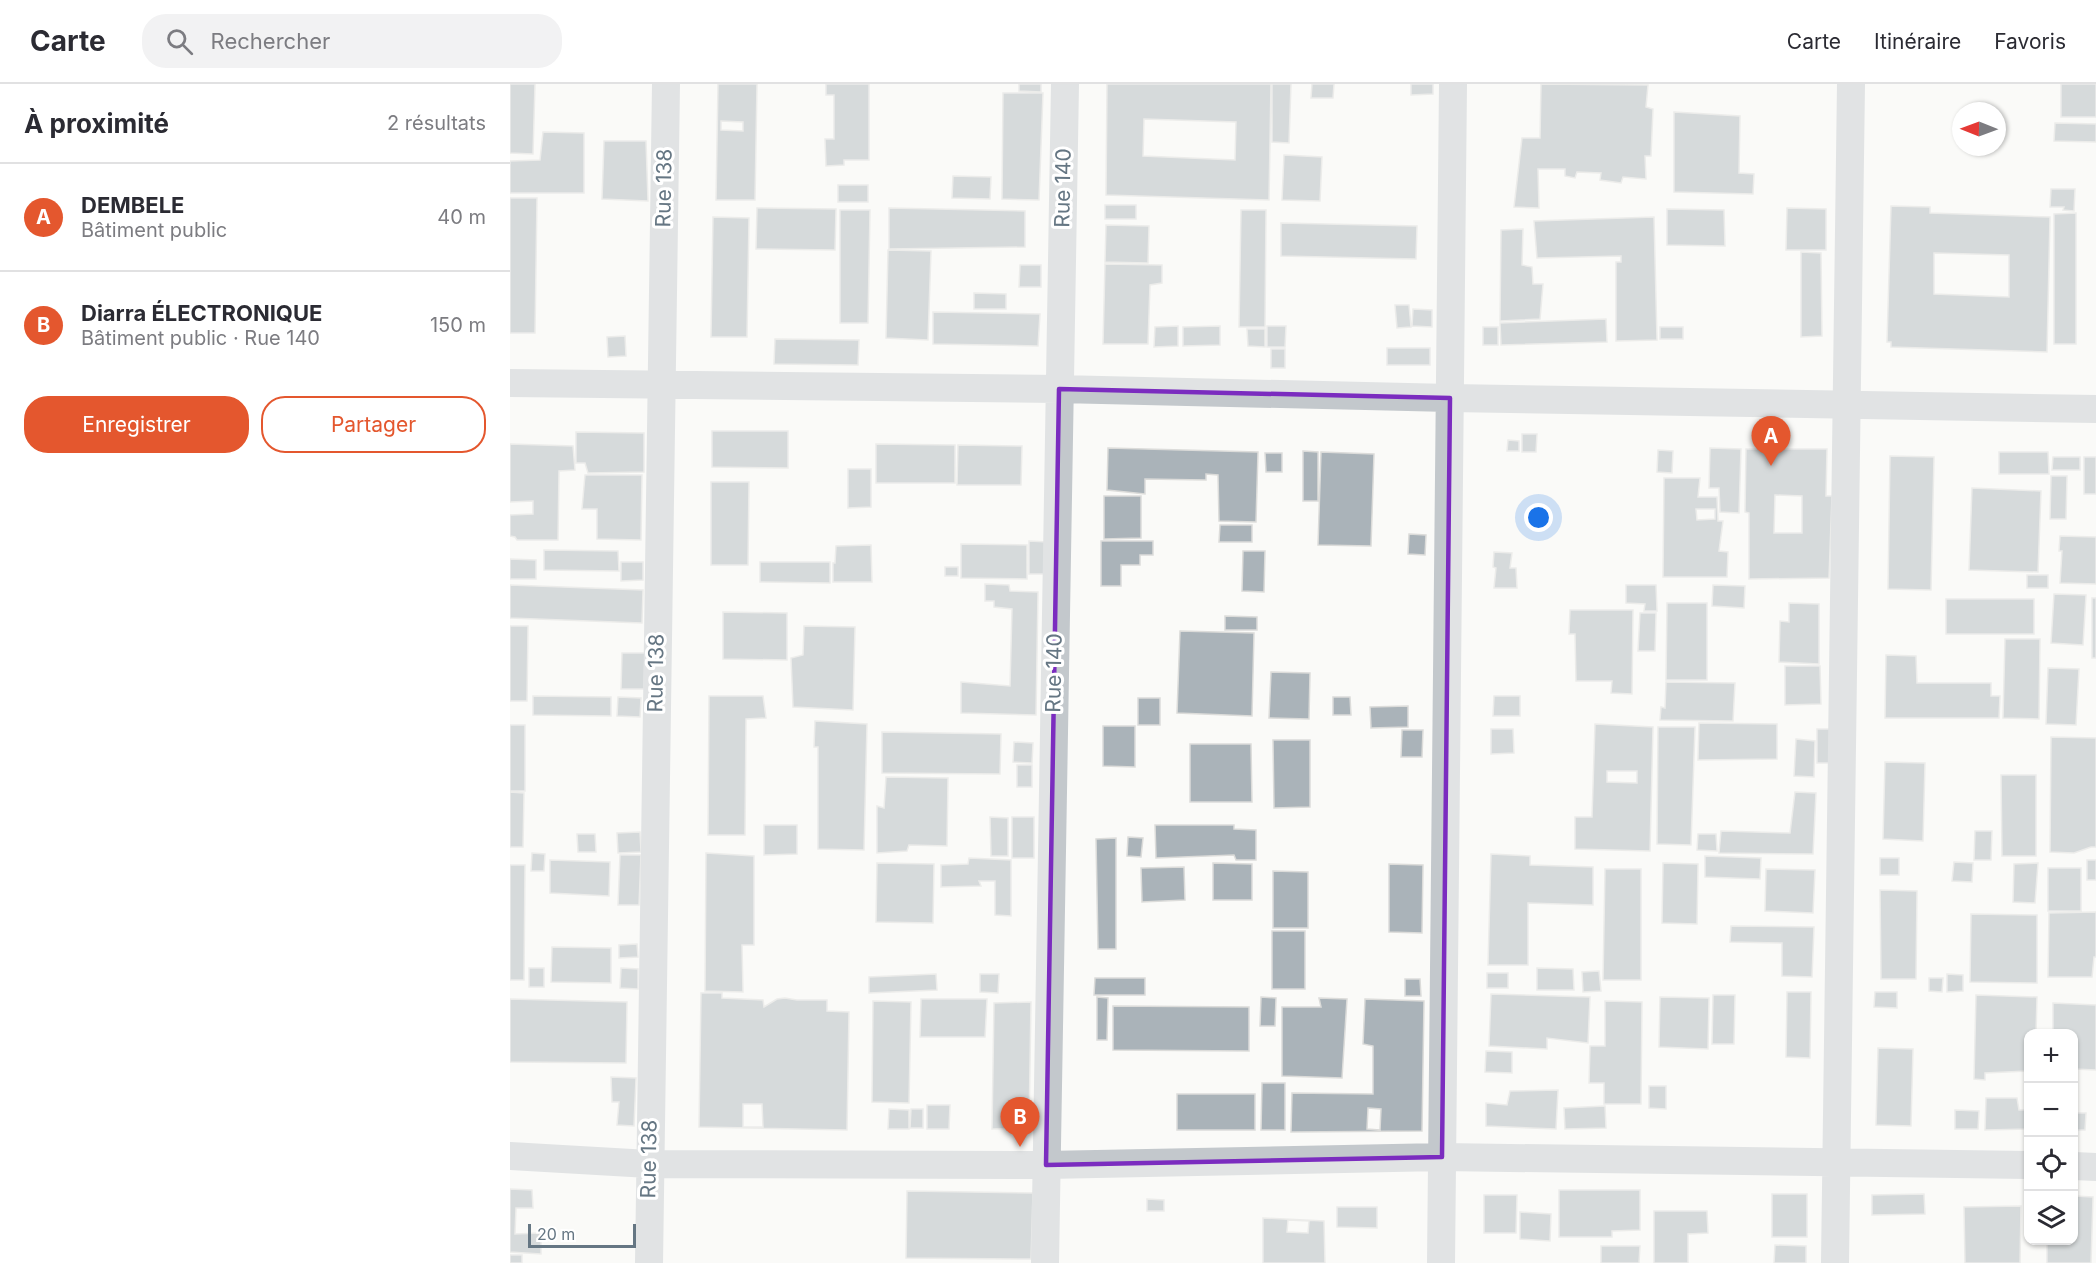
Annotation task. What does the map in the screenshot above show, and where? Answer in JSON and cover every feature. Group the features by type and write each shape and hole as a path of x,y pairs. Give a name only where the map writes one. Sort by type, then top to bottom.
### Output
{"street":[{"name":"Rue 138","path":"649,1263 666,84"},
{"name":"Rue 140","path":"1045,1263 1065,84"},
{"path":"1441,1263 1453,84"},
{"path":"1835,1263 1851,84"},
{"path":"510,383 1059,389 2096,409"},
{"path":"510,1156 649,1164 1047,1165 1442,1157 2024,1166"},
{"path":"2078,1166 2096,1167"}],"highlighted area":[{"path":"1059,389 1450,398 1442,1157 1046,1165"}],"building":[{"path":"510,84 535,84 533,154 510,153"},
{"path":"718,84 757,84 755,200 716,200","holes":["721,121 743,122 743,131 721,130"]},
{"path":"826,84 869,84 869,160 844,160 844,165 826,166 825,139 834,139 834,95 826,95"},
{"path":"1019,84 1041,84 1041,92 1019,91"},
{"path":"1107,84 1271,84 1269,200 1106,195","holes":["1144,119 1236,122 1235,160 1143,156"]},
{"path":"1272,84 1291,84 1289,143 1272,142"},
{"path":"1312,84 1334,84 1333,98 1311,98"},
{"path":"1411,84 1433,84 1433,94 1411,95"},
{"path":"1541,84 1648,85 1646,107 1653,109 1651,156 1645,156 1646,179 1623,177 1621,183 1600,180 1601,173 1577,172 1575,178 1565,176 1565,169 1538,169 1539,208 1514,207 1522,138 1540,138"},
{"path":"2061,84 2096,84 2096,117 2061,117"},
{"path":"1003,93 1043,93 1039,200 1002,199"},
{"path":"1674,112 1740,116 1739,173 1754,174 1753,194 1674,192"},
{"path":"2055,123 2096,124 2096,142 2054,141"},
{"path":"543,132 584,133 584,193 510,193 510,161 540,160"},
{"path":"604,141 646,141 648,201 602,199"},
{"path":"1284,155 1322,157 1320,201 1282,200"},
{"path":"953,176 991,177 990,199 952,198"},
{"path":"838,185 868,185 868,202 838,202"},
{"path":"2051,189 2075,189 2074,211 2063,210 2064,207 2050,207"},
{"path":"510,198 537,198 535,333 510,333"},
{"path":"1105,205 1136,205 1136,219 1105,219"},
{"path":"1891,206 1930,207 1930,213 2050,217 2047,352 1891,347 1891,342 1887,342","holes":["1934,253 2009,255 2009,297 1934,294"]},
{"path":"757,208 836,209 835,250 756,249"},
{"path":"889,208 1025,211 1025,247 889,249"},
{"path":"1787,208 1826,209 1826,250 1786,250"},
{"path":"1667,209 1724,210 1725,246 1667,245"},
{"path":"840,210 870,210 868,323 840,323"},
{"path":"1241,210 1266,210 1265,327 1239,327"},
{"path":"2076,213 2076,344 2054,344 2054,214"},
{"path":"713,217 749,218 747,337 711,337"},
{"path":"1654,217 1657,340 1616,341 1616,262 1621,262 1621,256 1537,258 1534,221"},
{"path":"1281,223 1417,226 1416,259 1281,256"},
{"path":"1106,225 1149,226 1148,263 1105,262"},
{"path":"1523,229 1522,265 1532,267 1533,284 1543,284 1540,319 1500,321 1501,230"},
{"path":"888,250 931,251 928,340 886,338"},
{"path":"1801,252 1821,253 1822,336 1801,337"},
{"path":"1105,264 1162,265 1162,283 1150,285 1148,344 1103,344"},
{"path":"1020,265 1041,265 1041,287 1019,287"},
{"path":"974,293 1006,294 1006,309 974,309"},
{"path":"1395,305 1409,305 1411,327 1397,328"},
{"path":"1413,309 1432,310 1432,327 1412,326"},
{"path":"933,312 1040,314 1038,346 933,344"},
{"path":"1606,319 1607,342 1501,345 1500,323"},
{"path":"1178,326 1178,346 1154,347 1155,327"},
{"path":"1220,326 1220,345 1183,346 1183,327"},
{"path":"1267,326 1286,326 1285,347 1267,347"},
{"path":"1483,327 1498,327 1498,345 1483,345"},
{"path":"1660,327 1683,327 1683,339 1660,339"},
{"path":"1247,329 1265,329 1265,347 1248,346"},
{"path":"625,336 626,356 608,357 607,337"},
{"path":"775,339 859,340 858,365 774,364"},
{"path":"1387,348 1430,348 1430,365 1387,365"},
{"path":"1271,349 1285,349 1285,368 1271,368"},
{"path":"712,431 788,431 788,468 712,467"},
{"path":"576,432 644,433 644,472 588,473 585,463 576,463"},
{"path":"1522,434 1537,434 1536,452 1522,452"},
{"path":"1508,440 1519,441 1519,451 1507,451"},
{"path":"510,444 573,446 575,470 559,471 558,540 517,540 510,536 510,515 533,514 533,501 510,502"},
{"path":"876,444 955,445 955,483 876,483"},
{"path":"958,445 1022,446 1021,485 957,485"},
{"path":"1108,448 1258,452 1256,522 1219,521 1218,475 1206,474 1206,480 1145,479 1145,494 1107,490"},
{"path":"1710,448 1741,449 1739,513 1720,512 1719,488 1709,488"},
{"path":"1746,449 1827,449 1826,496 1832,496 1829,578 1749,579 1749,513 1745,512","holes":["1775,495 1802,496 1802,533 1774,533"]},
{"path":"1658,450 1673,451 1672,473 1657,472"},
{"path":"1303,451 1318,452 1318,501 1303,501"},
{"path":"1321,452 1374,454 1371,546 1318,545"},
{"path":"1999,452 2048,452 2049,474 1999,474"},
{"path":"1265,453 1282,453 1282,472 1266,472"},
{"path":"1890,456 1934,457 1931,590 1888,589"},
{"path":"2053,457 2080,457 2080,470 2052,470"},
{"path":"2084,457 2096,457 2096,494 2084,494"},
{"path":"848,469 871,469 871,507 848,508"},
{"path":"585,475 642,475 641,540 597,539 597,509 582,509"},
{"path":"2051,476 2067,476 2066,519 2050,519"},
{"path":"1664,478 1700,478 1698,497 1717,497 1718,521 1723,521 1719,551 1728,552 1727,577 1663,577","holes":["1696,509 1715,509 1715,519 1697,520"]},
{"path":"711,482 749,482 748,565 711,565"},
{"path":"1972,488 2041,491 2038,572 1969,570"},
{"path":"1104,496 1141,496 1141,538 1104,539"},
{"path":"1220,525 1252,525 1252,542 1219,542"},
{"path":"1409,534 1426,535 1425,555 1408,554"},
{"path":"2060,536 2096,537 2096,584 2060,583 2062,551 2059,551"},
{"path":"1029,541 1048,542 1047,574 1029,574"},
{"path":"1101,541 1153,541 1153,555 1140,555 1140,565 1121,565 1121,586 1101,586"},
{"path":"961,544 1027,545 1027,579 961,578"},
{"path":"871,545 872,582 833,582 836,546"},
{"path":"544,550 618,551 619,571 544,570"},
{"path":"1243,551 1265,551 1264,592 1242,591"},
{"path":"1494,552 1512,553 1510,568 1516,568 1517,588 1494,588 1496,568 1493,567"},
{"path":"510,559 536,560 536,579 510,579"},
{"path":"621,562 643,562 643,580 621,581"},
{"path":"760,562 830,562 830,583 760,582"},
{"path":"945,567 958,567 958,576 945,576"},
{"path":"2027,575 2048,575 2048,588 2027,588"},
{"path":"985,584 1009,585 1010,591 1038,592 1036,715 961,713 961,682 1010,686 1012,609 994,607 994,601 985,601"},
{"path":"510,585 643,590 642,623 510,618"},
{"path":"1626,585 1656,585 1657,611 1644,611 1645,604 1626,603"},
{"path":"1713,585 1745,586 1744,608 1712,606"},
{"path":"2054,594 2086,595 2083,645 2051,643"},
{"path":"2092,598 2096,598 2096,658 2092,658"},
{"path":"1946,599 2034,599 2034,634 1946,634"},
{"path":"1667,603 1707,603 1707,680 1666,680"},
{"path":"1789,603 1819,604 1819,664 1779,662 1780,621 1789,622"},
{"path":"1570,610 1633,610 1632,694 1611,693 1612,681 1576,681 1575,634 1569,634"},
{"path":"723,612 787,613 787,660 723,659"},
{"path":"1640,613 1656,613 1655,651 1638,651"},
{"path":"1225,616 1257,617 1257,630 1225,630"},
{"path":"510,626 528,626 527,701 510,701"},
{"path":"804,626 855,627 853,710 793,707 791,658 803,655"},
{"path":"1180,631 1254,633 1252,716 1177,713"},
{"path":"2005,639 2040,639 2039,719 2003,718"},
{"path":"622,653 645,653 644,689 621,689"},
{"path":"1886,655 1916,656 1917,683 1991,683 1991,696 2000,696 1999,718 1885,718"},
{"path":"1785,666 1820,666 1821,704 1785,705"},
{"path":"2048,668 2079,669 2076,725 2046,724"},
{"path":"1271,672 1310,673 1309,719 1269,718"},
{"path":"1666,682 1735,683 1733,721 1660,720 1661,707 1665,708"},
{"path":"533,696 611,697 611,716 533,715"},
{"path":"709,696 763,696 766,718 746,719 745,835 708,835"},
{"path":"1494,696 1520,696 1520,716 1493,716"},
{"path":"618,697 641,698 640,717 617,716"},
{"path":"1333,697 1350,697 1351,715 1333,715"},
{"path":"1138,698 1160,698 1160,725 1138,725"},
{"path":"1408,706 1408,727 1371,728 1370,707"},
{"path":"815,721 867,724 864,850 818,849 818,747 814,747"},
{"path":"1699,723 1777,724 1777,759 1698,760"},
{"path":"1595,724 1653,727 1650,851 1575,849 1575,817 1592,817","holes":["1607,771 1637,771 1637,783 1607,782"]},
{"path":"510,725 525,725 525,791 510,791"},
{"path":"1103,726 1135,726 1135,767 1103,766"},
{"path":"1658,727 1695,727 1691,845 1657,844"},
{"path":"1491,729 1513,729 1514,753 1491,754"},
{"path":"1817,729 1835,729 1834,763 1817,763"},
{"path":"1402,730 1423,730 1422,757 1401,757"},
{"path":"882,732 1001,734 1000,774 882,773"},
{"path":"2051,737 2096,738 2096,847 2074,853 2050,852"},
{"path":"1796,739 1815,741 1814,777 1794,776"},
{"path":"1273,740 1310,740 1310,807 1274,808"},
{"path":"1014,742 1033,743 1032,763 1013,762"},
{"path":"1190,744 1251,744 1252,802 1190,802"},
{"path":"1885,762 1925,763 1923,841 1883,839"},
{"path":"1017,765 1032,765 1032,787 1017,787"},
{"path":"2001,775 2036,775 2036,856 2002,856"},
{"path":"886,777 948,778 947,846 909,845 907,851 877,853 877,806 884,808"},
{"path":"510,792 524,793 523,847 510,847"},
{"path":"1795,792 1816,793 1813,854 1719,853 1721,831 1790,833"},
{"path":"990,817 1008,818 1008,856 991,856"},
{"path":"1012,817 1034,817 1034,858 1012,858"},
{"path":"764,825 797,825 797,854 764,855"},
{"path":"1155,825 1234,825 1234,829 1256,830 1256,860 1236,860 1234,855 1156,858"},
{"path":"1975,831 1992,831 1991,860 1974,860"},
{"path":"640,832 641,852 618,853 617,833"},
{"path":"577,834 595,834 596,852 578,852"},
{"path":"1698,834 1716,834 1717,851 1697,850"},
{"path":"1128,837 1143,838 1141,857 1127,856"},
{"path":"1116,838 1116,949 1098,949 1096,839"},
{"path":"532,853 545,854 544,871 531,871"},
{"path":"706,853 754,856 754,945 742,945 743,992 705,991"},
{"path":"1491,854 1530,856 1530,865 1593,867 1593,905 1528,903 1528,965 1488,965"},
{"path":"620,855 641,855 639,905 618,905"},
{"path":"1705,856 1761,858 1760,879 1705,877"},
{"path":"969,858 1011,860 1011,916 995,915 995,881 979,881 981,886 941,887 941,865 968,864"},
{"path":"1880,858 1899,858 1899,875 1880,875"},
{"path":"550,860 610,862 609,896 550,893"},
{"path":"2087,860 2096,860 2096,880 2087,880"},
{"path":"1954,862 1973,863 1972,882 1952,881"},
{"path":"877,863 934,864 933,923 876,922"},
{"path":"1213,863 1252,864 1252,900 1213,900"},
{"path":"1663,863 1698,864 1697,924 1662,923"},
{"path":"2038,863 2035,903 2013,902 2014,864"},
{"path":"1389,864 1423,865 1422,933 1389,932"},
{"path":"510,865 525,865 524,980 510,980"},
{"path":"1184,867 1185,900 1142,902 1141,868"},
{"path":"2048,868 2081,868 2081,911 2048,911"},
{"path":"1605,869 1641,869 1641,980 1603,980"},
{"path":"1766,869 1815,870 1813,913 1765,911"},
{"path":"1273,871 1308,872 1308,928 1273,928"},
{"path":"1880,890 1917,891 1916,979 1881,979"},
{"path":"2096,912 2096,957 2094,957 2092,977 2048,977 2049,913"},
{"path":"1971,914 2037,915 2037,983 1970,982"},
{"path":"1731,926 1814,927 1812,977 1782,976 1782,943 1730,942"},
{"path":"1272,931 1305,931 1305,989 1272,989"},
{"path":"637,944 638,957 619,958 619,945"},
{"path":"552,947 611,948 611,983 551,982"},
{"path":"529,968 544,968 544,987 529,987"},
{"path":"621,968 638,969 638,989 620,988"},
{"path":"1537,968 1573,969 1574,990 1537,990"},
{"path":"1599,971 1601,991 1583,992 1582,972"},
{"path":"1487,973 1508,973 1508,988 1487,988"},
{"path":"936,974 937,990 869,993 869,977"},
{"path":"980,974 999,974 998,993 980,992"},
{"path":"1947,974 1963,975 1963,991 1947,992"},
{"path":"1095,978 1145,978 1145,995 1094,995"},
{"path":"1929,978 1943,978 1942,992 1929,991"},
{"path":"1405,979 1420,979 1421,996 1405,996"},
{"path":"1787,992 1811,992 1810,1058 1786,1057"},
{"path":"1875,992 1897,992 1897,1008 1874,1007"},
{"path":"701,993 722,993 722,998 763,1000 764,1007 777,999 785,998 827,1000 827,1011 849,1012 847,1130 699,1127","holes":["743,1104 762,1104 763,1127 743,1127"]},
{"path":"1491,994 1590,997 1588,1043 1547,1038 1547,1049 1489,1046"},
{"path":"1713,995 1735,995 1734,1044 1712,1044"},
{"path":"1976,995 2037,997 2036,1029 2024,1029 2024,1071 1985,1073 1985,1080 1974,1079"},
{"path":"1097,997 1108,998 1107,1040 1097,1040"},
{"path":"1261,997 1276,998 1275,1026 1260,1026"},
{"path":"1660,997 1709,998 1708,1049 1659,1047"},
{"path":"1319,998 1347,999 1342,1078 1282,1076 1282,1007 1321,1007"},
{"path":"510,999 627,1002 626,1063 510,1062"},
{"path":"921,999 987,999 985,1037 920,1037"},
{"path":"1365,999 1424,1001 1422,1131 1291,1132 1292,1093 1373,1094 1373,1046 1363,1044","holes":["1368,1108 1381,1109 1380,1130 1367,1129"]},
{"path":"873,1001 911,1002 909,1103 872,1102"},
{"path":"1605,1001 1642,1002 1641,1104 1604,1104 1604,1083 1589,1083 1590,1046 1605,1046"},
{"path":"1031,1002 1029,1128 992,1129 994,1003"},
{"path":"2053,1003 2096,1005 2096,1070 2078,1069 2078,1029 2053,1029"},
{"path":"1113,1006 1249,1007 1249,1051 1113,1050"},
{"path":"1878,1048 1913,1049 1911,1126 1876,1125"},
{"path":"1486,1051 1512,1052 1512,1073 1485,1072"},
{"path":"611,1077 636,1078 634,1126 617,1125 619,1102 612,1102"},
{"path":"1262,1083 1285,1083 1285,1130 1261,1130"},
{"path":"1649,1086 1666,1086 1666,1109 1649,1108"},
{"path":"1558,1090 1556,1129 1486,1126 1486,1103 1507,1105 1510,1091"},
{"path":"1177,1094 1255,1094 1255,1130 1177,1130"},
{"path":"1986,1098 2017,1098 2019,1110 2024,1110 2024,1129 1985,1130"},
{"path":"927,1105 950,1105 949,1129 927,1129"},
{"path":"1605,1106 1606,1128 1565,1129 1564,1108"},
{"path":"889,1109 909,1110 909,1129 888,1129"},
{"path":"911,1109 923,1109 923,1128 910,1128"},
{"path":"1955,1110 1979,1111 1978,1129 1955,1129"},
{"path":"2078,1113 2086,1113 2085,1130 2078,1130"},
{"path":"510,1189 532,1190 533,1208 516,1208 515,1234 541,1233 541,1254 510,1252"},
{"path":"1559,1190 1640,1190 1640,1230 1612,1231 1612,1237 1559,1237"},
{"path":"907,1191 1033,1193 1031,1259 906,1258"},
{"path":"1772,1194 1807,1194 1807,1237 1772,1237"},
{"path":"1924,1194 1925,1214 1872,1215 1872,1195"},
{"path":"1484,1195 1517,1195 1516,1233 1484,1233"},
{"path":"2078,1196 2093,1197 2091,1263 2047,1263 2047,1245 2078,1245"},
{"path":"1147,1199 1164,1200 1164,1211 1147,1211"},
{"path":"2021,1206 2020,1263 1965,1263 1964,1207"},
{"path":"1337,1207 1377,1207 1377,1228 1337,1227"},
{"path":"1654,1211 1707,1211 1708,1233 1688,1234 1688,1263 1654,1263"},
{"path":"1520,1212 1551,1214 1550,1241 1520,1239"},
{"path":"1263,1218 1324,1221 1325,1263 1263,1263","holes":["1288,1220 1309,1221 1308,1233 1287,1232"]},
{"path":"1775,1245 1806,1246 1806,1263 1774,1263"},
{"path":"1601,1246 1640,1246 1639,1263 1601,1263"},
{"path":"510,1255 522,1255 522,1263 510,1263"}],"place":[{"name":"DEMBELE","path":"1771,466"},
{"name":"Diarra ÉLECTRONIQUE","path":"1020,1147"}]}
